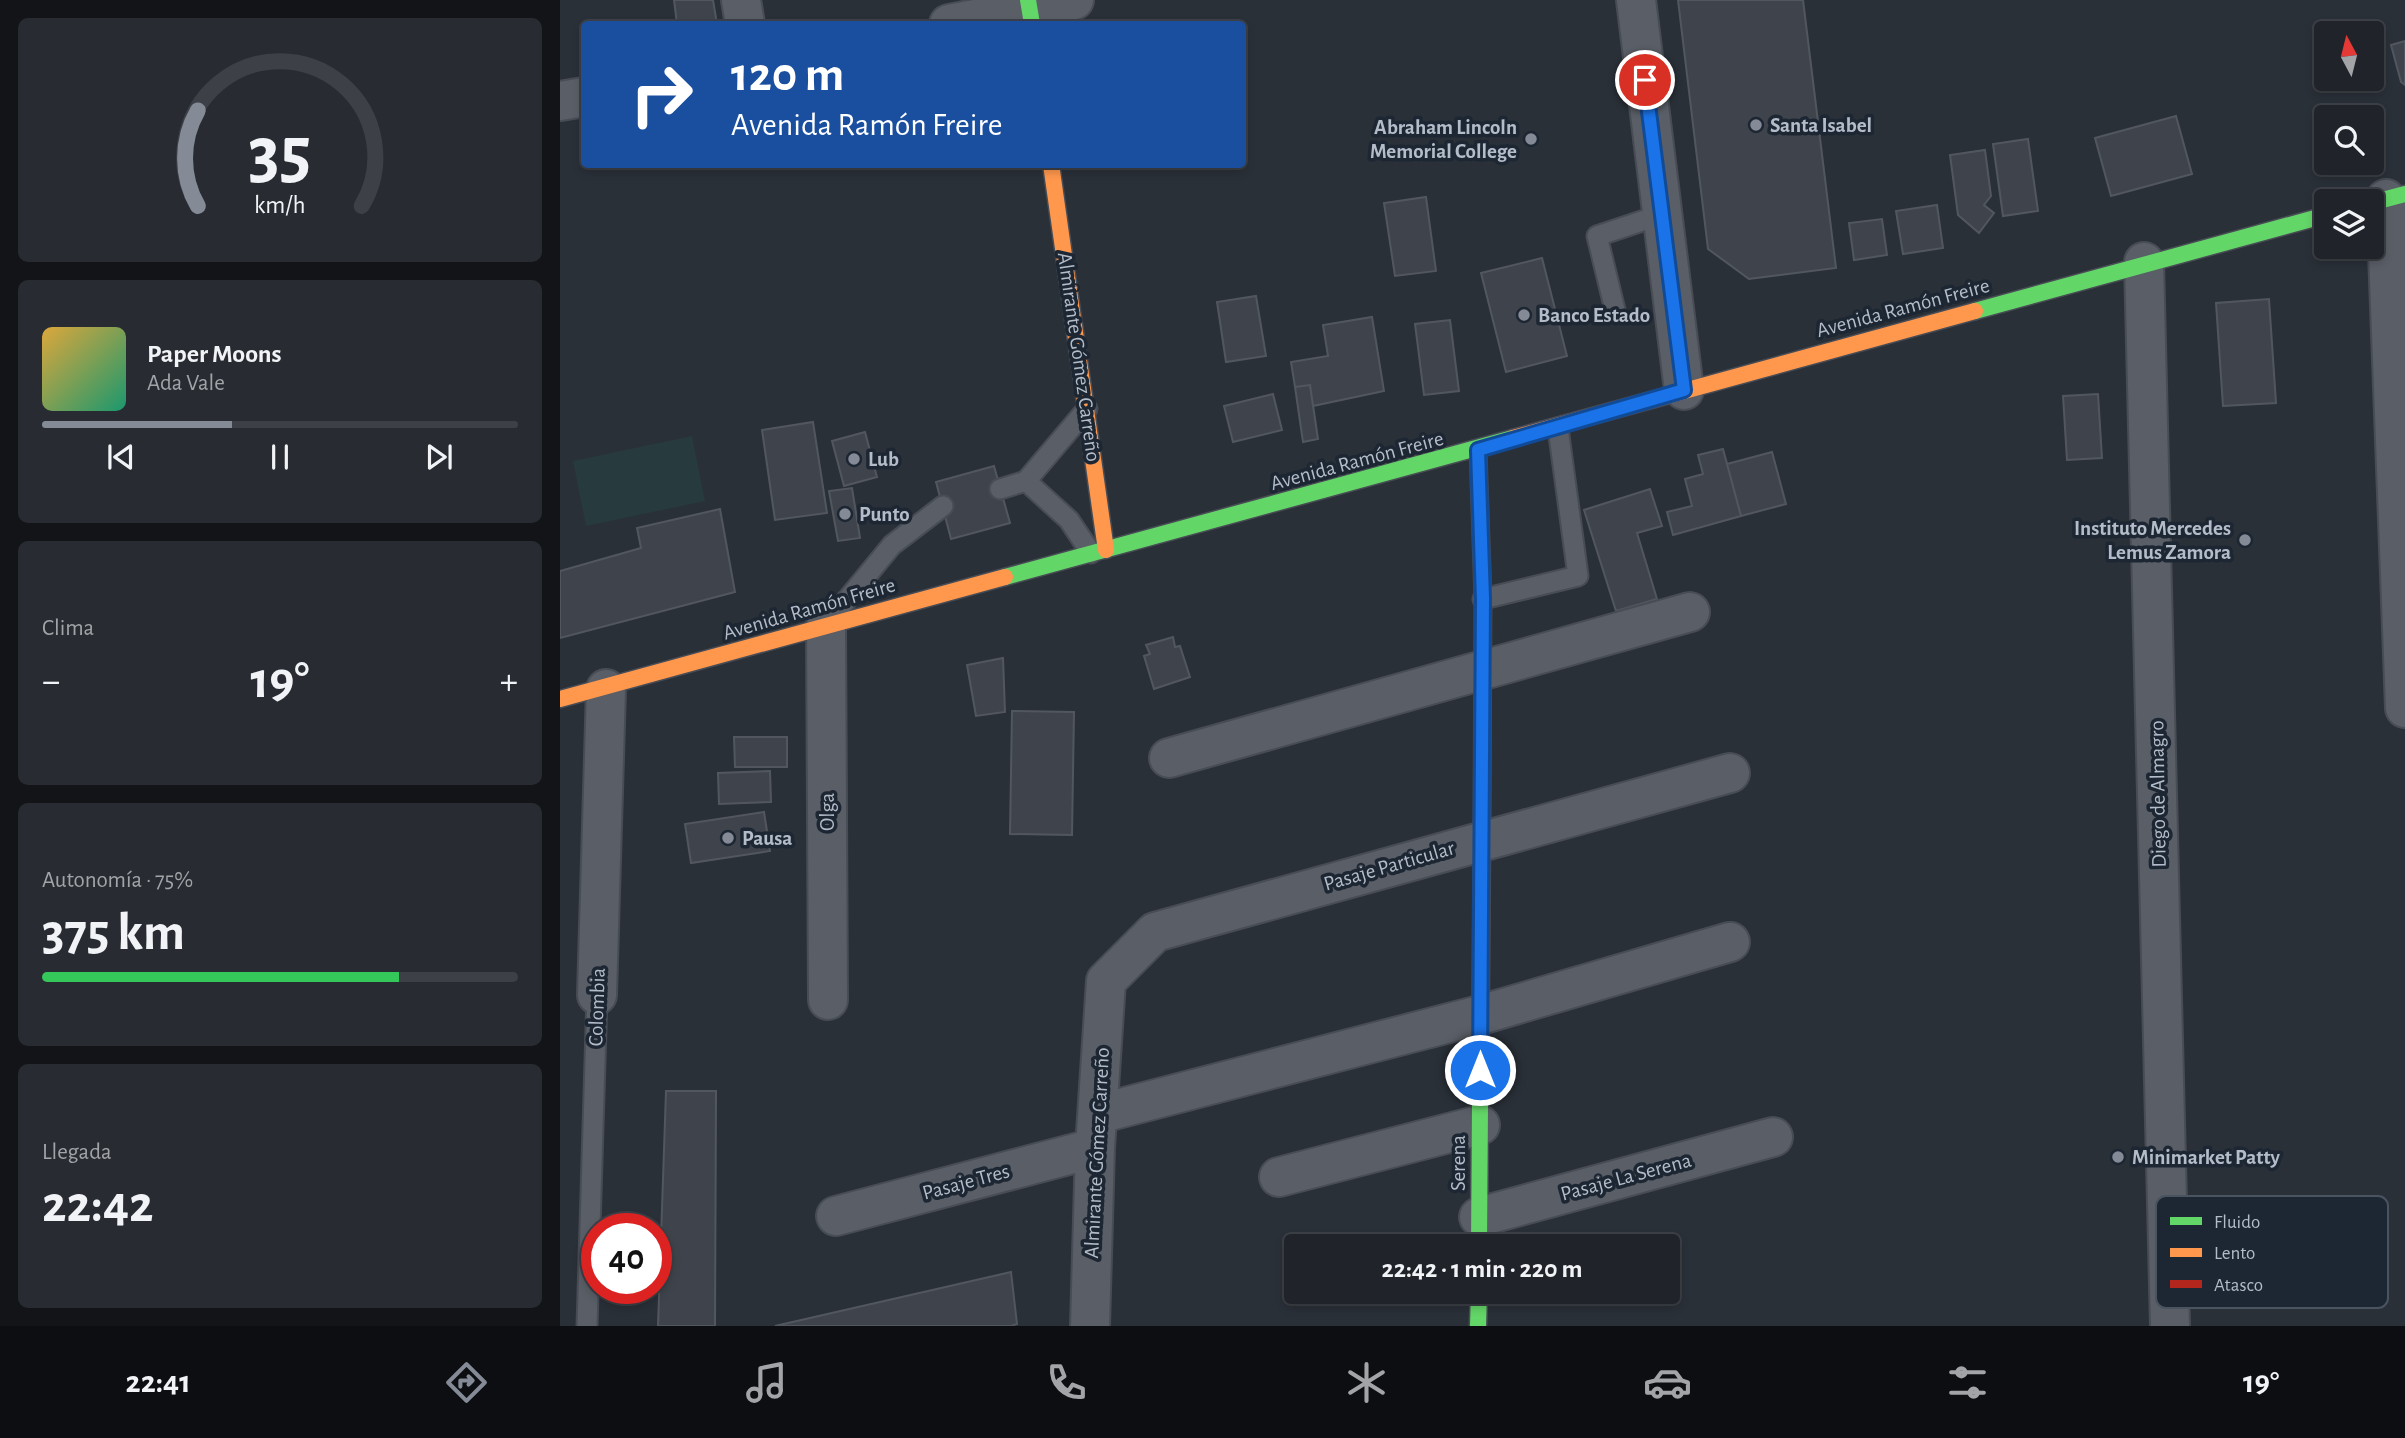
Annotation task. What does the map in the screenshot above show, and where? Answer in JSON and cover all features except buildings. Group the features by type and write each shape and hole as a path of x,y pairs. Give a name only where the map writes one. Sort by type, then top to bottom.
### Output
{"main road":[{"name":"Almirante Gómez Carreño","path":"1052,168 1087,408 1098,552"},
{"name":"Avenida Ramón Freire","path":"560,699 606,689 826,625 1558,428 1684,390 2144,262 2314,218"},
{"name":"Serena","path":"1478,450 1483,599 1479,1232"},
{"path":"1478,1326 1479,1304"}],"street":[{"path":"741,0 744,21"},
{"path":"968,21 1030,11 1074,0"},
{"path":"1636,0 1684,390"},
{"path":"560,101 581,98"},
{"path":"2388,199 2405,708"},
{"name":"Diego de Almagro","path":"2144,262 2167,1196"},
{"path":"1169,758 1482,668 1690,612"},
{"name":"Olga","path":"826,625 828,1000"},
{"name":"Colombia","path":"597,995 606,689"},
{"name":"Pasaje Particular","path":"1106,981 1155,932 1730,773"},
{"path":"1097,1131 1730,942"},
{"name":"Almirante Gómez Carreño","path":"1090,1326 1106,981"},
{"path":"1279,1177 1480,1125"},
{"name":"Pasaje Tres","path":"836,1216 1097,1131"},
{"name":"Pasaje La Serena","path":"1479,1232 1773,1137"},
{"name":"Diego de Almagro","path":"2170,1308 2170,1326"}],"lane":[{"path":"1615,310 1597,236 1661,215"},
{"path":"1000,489 1026,481 1087,408"},
{"path":"1483,599 1577,576 1558,428"},
{"path":"1026,481 1069,520 1098,552"},
{"path":"826,625 892,545 943,506"},
{"name":"Colombia","path":"587,1326 597,995"}],"green space":[{"path":"692,436 705,501 586,526 573,461"}],"traffic: fast":[{"path":"1028,0 1032,21"},
{"path":"2384,200 2405,194"},
{"path":"1975,311 2314,218"},
{"path":"1005,577 1513,438"},
{"path":"1479,1234 1482,821"},
{"path":"1478,1326 1479,1304"}],"traffic: slow":[{"path":"1052,168 1106,550"},
{"path":"1513,438 1975,311"},
{"path":"560,699 1005,577"}],"traffic: jam":[{"path":"1478,450 1483,599 1482,821"}],"place":[{"name":"Santa Isabel","path":"1756,125"},
{"name":"Abraham Lincoln Memorial College","path":"1531,139"},
{"name":"Banco Estado","path":"1524,315"},
{"name":"Lub","path":"854,459"},
{"name":"Punto","path":"845,514"},
{"name":"Instituto Mercedes Lemus Zamora","path":"2245,540"},
{"name":"Pausa","path":"728,838"},
{"name":"Minimarket Patty","path":"2118,1157"}],"route":[{"path":"1480,1070 1483,599 1478,450 1684,390 1674,329 1645,80"}]}
